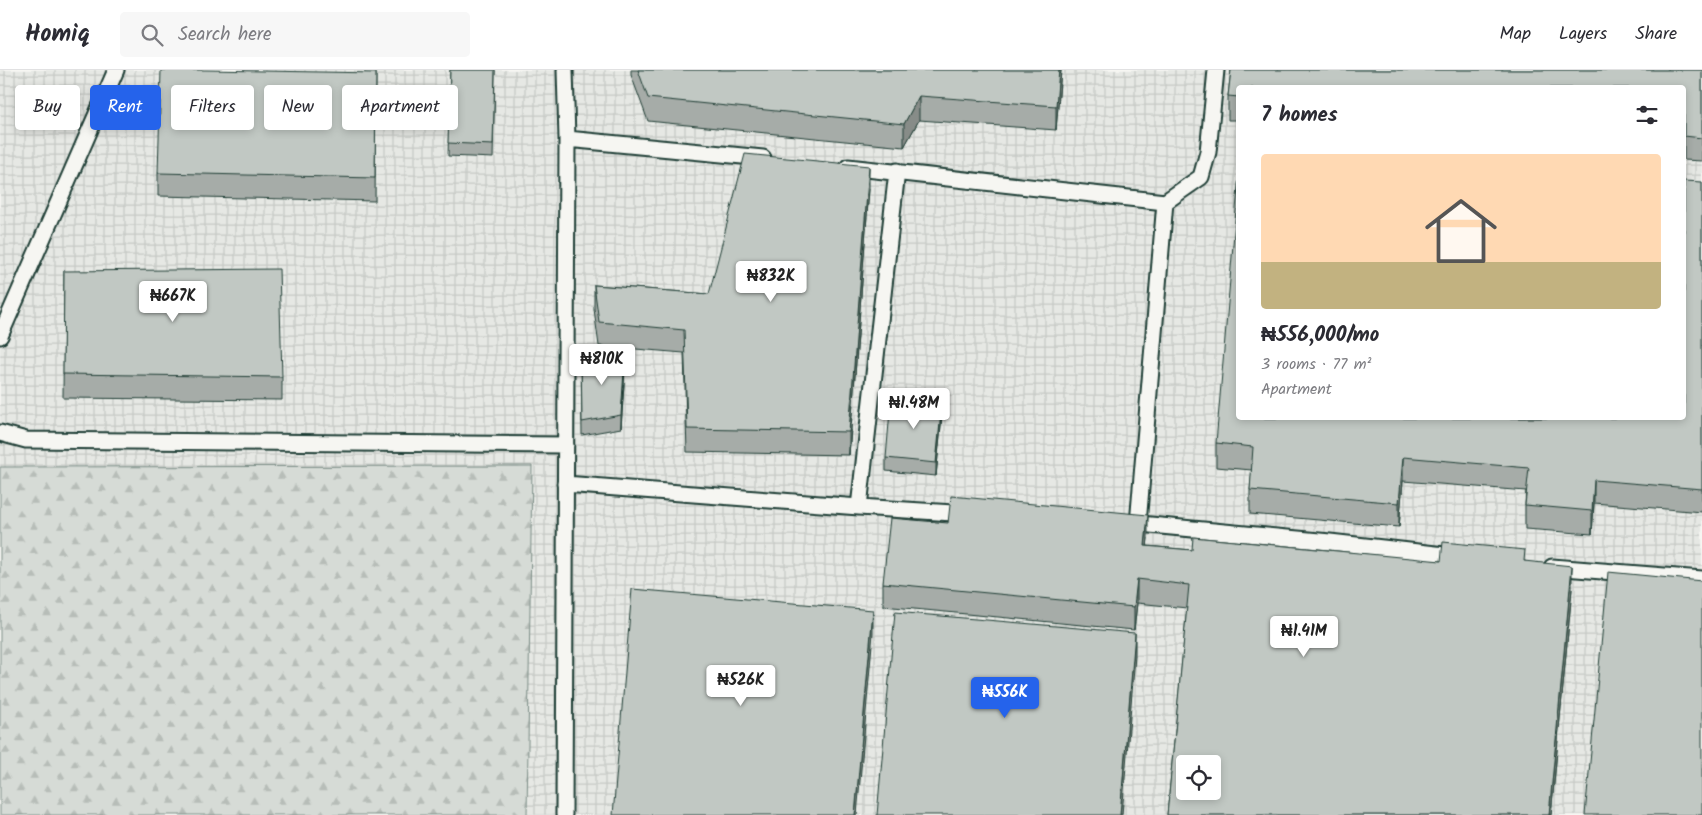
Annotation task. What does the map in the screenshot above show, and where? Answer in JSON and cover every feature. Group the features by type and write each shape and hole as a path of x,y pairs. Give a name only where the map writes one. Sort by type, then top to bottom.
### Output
{"lane":[{"path":"0,336 116,70"},
{"path":"564,815 567,139 565,70"},
{"path":"829,165 1165,202 1201,177 1208,152 1216,70"},
{"path":"567,139 780,160"},
{"path":"859,507 897,171"},
{"path":"1138,524 1165,202"},
{"path":"0,433 26,440 566,445"},
{"path":"566,484 859,507 978,514"},
{"path":"1118,523 1473,558"},
{"path":"1540,565 1702,579"}],"shaded area":[{"path":"0,70 1702,70 1702,815 527,815 531,466 0,467"}],"green space":[{"path":"532,466 527,815 0,815 0,467"}],"building":[{"path":"161,70 376,73 376,85 342,85 342,130 375,130 375,178 158,173 159,130 161,130"},
{"path":"450,70 495,70 493,145 448,143 448,130 458,130 458,85 450,85"},
{"path":"638,70 1059,70 1056,106 919,96 904,124 648,98"},
{"path":"1231,70 1702,70 1702,138 1686,136 1686,85 1236,85 1236,97 1228,96"},
{"path":"745,154 869,166 849,432 687,429 684,330 599,322 594,285 709,294"},
{"path":"1686,181 1702,182 1702,489 1594,480 1592,511 1525,505 1529,468 1403,457 1399,503 1250,490 1253,447 1216,443 1236,210 1236,420 1686,420"},
{"path":"279,269 282,377 63,374 64,271"},
{"path":"581,353 625,356 621,415 582,422"},
{"path":"891,399 942,402 936,463 886,458"},
{"path":"951,496 1148,515 1145,546 1192,550 1193,537 1441,561 1443,542 1525,550 1524,561 1572,566 1549,815 1167,815 1189,585 1137,579 1134,607 883,583 890,518 948,523"},
{"path":"1608,572 1702,581 1702,815 1585,815"},
{"path":"632,589 873,610 855,815 613,815"},
{"path":"895,612 1135,633 1120,815 877,815"}]}
